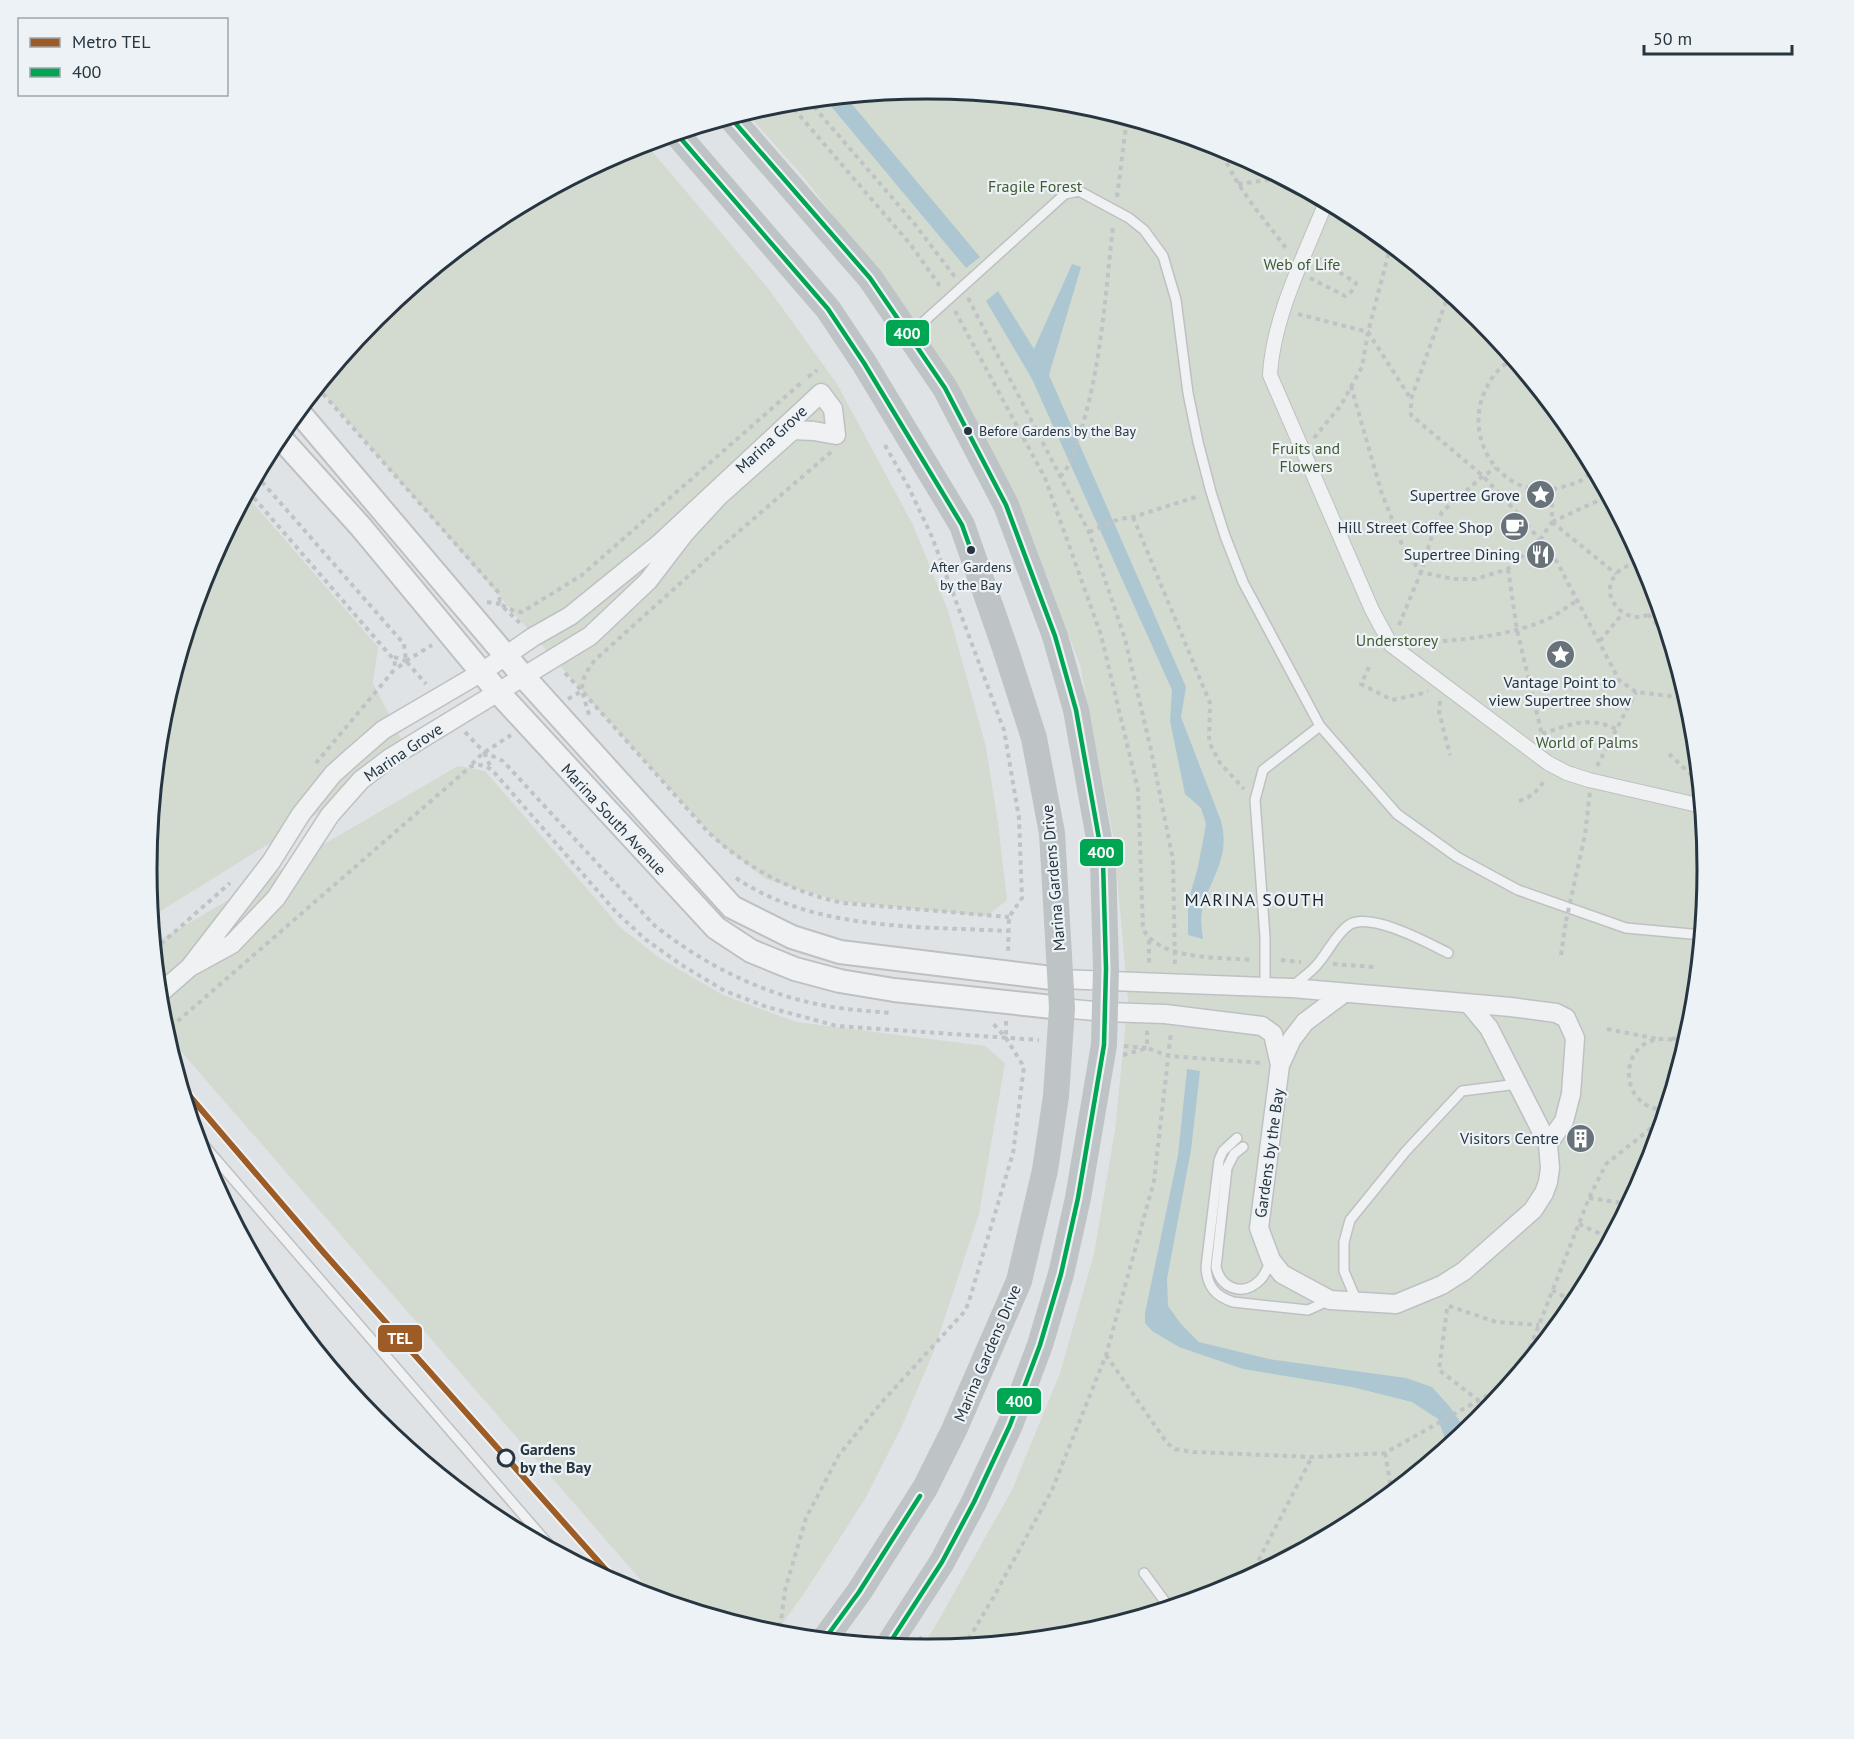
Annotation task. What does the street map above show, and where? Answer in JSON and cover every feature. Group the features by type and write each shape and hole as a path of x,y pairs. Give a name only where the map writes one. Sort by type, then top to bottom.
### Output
{"main road":[{"path":"735,123 870,278 945,388 1006,505 1055,636 1076,711 1103,861 1106,982 1104,1045 1078,1198 1061,1274 1040,1345 1010,1425 974,1502 942,1562 892,1639"},
{"name":"Marina Gardens Drive","path":"681,139 828,309 864,363 962,525 1034,738 1052,833 1062,1008 1056,1096 1045,1170 1019,1281 954,1430 925,1488 859,1592 829,1633"}],"street":[{"path":"1323,209 1284,310 1271,355 1270,375 1372,610 1391,645 1441,685 1552,765 1589,785 1695,805"},
{"name":"Marina Grove","path":"166,988 190,967 252,888 272,862 301,814 333,774 383,730 483,672 533,637 570,616 659,544 821,393 833,409 836,435 793,430 719,496 684,534 648,581 590,636 390,758 361,780 330,816 276,898 232,944 190,967"},
{"name":"Marina South Avenue","path":"303,417 506,656 732,907 792,937 840,951 1060,979"},
{"name":"Marina South Avenue","path":"285,443 361,526 498,692 716,928 751,951 795,969 840,981 894,990 1062,1008"},
{"path":"1060,979 1292,988 1556,1013 1566,1018 1575,1038 1571,1094 1564,1121 1548,1144"},
{"name":"Gardens by the Bay","path":"1344,993 1305,1022 1292,1039 1280,1065 1258,1228 1271,1260 1282,1274 1330,1300 1396,1304 1442,1285 1464,1271 1533,1210 1548,1182 1550,1168 1548,1144 1489,1028 1469,1004"},
{"name":"Gardens by the Bay","path":"1062,1008 1165,1014 1262,1026 1273,1034 1280,1065"}],"lane":[{"path":"908,334 920,326 1065,194 1079,191 1115,209 1144,230 1154,241 1169,271 1176,300 1188,393 1211,492 1243,582 1320,726 1397,814 1467,863 1518,890 1626,928 1695,934"},
{"path":"1265,987 1265,937 1255,800 1263,770 1320,726"},
{"path":"1292,988 1319,963 1349,924 1360,921 1375,922 1449,953"},
{"path":"1357,1302 1344,1271 1344,1242 1350,1220 1406,1151 1462,1091 1519,1084"},
{"path":"1237,1138 1223,1151 1219,1160 1206,1267 1207,1279 1213,1291 1233,1302 1308,1310 1330,1300"},
{"path":"1243,1148 1234,1154 1227,1168 1216,1266 1219,1278 1226,1285 1239,1290 1249,1288 1261,1280 1271,1260"},
{"path":"211,1154 542,1537"},
{"path":"1144,1573 1165,1602"}],"path":[{"path":"1060,477 1068,470 1084,420 1098,356 1126,125"},
{"path":"1225,159 1238,184 1299,269 1345,296 1351,292 1356,283 1306,252"},
{"path":"1238,184 1271,179"},
{"path":"1304,451 1341,405 1362,367 1368,332 1388,252"},
{"path":"1446,301 1411,399 1411,415 1483,476 1540,540 1557,562 1619,680 1636,692 1677,696"},
{"path":"1284,310 1368,332 1411,399"},
{"path":"1508,364 1491,378 1480,400 1477,424 1482,448 1496,468 1512,481 1531,489 1552,490 1579,482 1588,474"},
{"path":"322,393 498,593 500,604 522,612 582,575 817,370"},
{"path":"1350,386 1381,491 1404,550 1421,572 1454,579 1476,579 1508,569 1540,540 1552,522 1602,499"},
{"path":"731,874 751,888 782,902 816,913 869,923 1008,931 1009,917 1022,898 1019,818 1004,730 932,537 909,488 880,436"},
{"path":"591,721 582,691 582,683 586,672 595,660 832,450"},
{"path":"1496,468 1483,476 1442,512 1434,529 1421,572 1391,645 1452,641 1517,630 1548,619 1578,600"},
{"path":"262,481 404,644 405,661"},
{"path":"1552,490 1552,522"},
{"path":"1091,532 1119,519 1133,517 1211,492"},
{"path":"253,497 393,657 396,666 394,670"},
{"path":"1133,517 1210,703 1209,742 1220,763 1255,800"},
{"path":"1552,522 1616,574"},
{"path":"1635,565 1622,568 1611,582 1610,591 1616,607 1631,616 1648,614 1652,610"},
{"path":"1508,569 1517,630 1542,734 1552,765 1537,793 1519,801"},
{"path":"1600,642 1623,613"},
{"path":"1648,614 1658,626"},
{"path":"393,657 405,661"},
{"path":"310,770 394,670 405,661"},
{"path":"1369,667 1360,684 1392,700 1420,694 1441,685"},
{"path":"582,691 708,832 759,871 788,887 818,898 843,903 1009,917"},
{"path":"1561,955 1585,835 1589,785 1636,692"},
{"path":"1440,706 1439,712 1450,755"},
{"path":"1542,734 1576,722 1591,721 1616,729"},
{"path":"172,1026 470,767 484,752 493,771 615,912 645,939 706,980 767,1007 837,1026 1006,1038 1024,1067 1013,1153 965,1311 881,1403 839,1455 806,1518 785,1590 780,1626"},
{"path":"1669,754 1692,775"},
{"path":"470,767 482,765 493,771"},
{"path":"160,944 236,877"},
{"path":"1174,953 1253,960"},
{"path":"1281,960 1311,963"},
{"path":"1326,964 1374,967"},
{"path":"1607,1029 1658,1039 1679,1038"},
{"path":"1658,1039 1647,1043 1637,1051 1630,1064 1628,1078 1632,1092 1642,1103 1659,1110"},
{"path":"1671,1039 1678,1042"},
{"path":"1169,1056 1280,1065"},
{"path":"1529,1350 1589,1198 1606,1164 1653,1126"},
{"path":"1589,1198 1621,1203"},
{"path":"1579,1224 1604,1236"},
{"path":"1552,1290 1567,1299"},
{"path":"1478,1400 1438,1370 1448,1307 1496,1322 1539,1325"},
{"path":"1106,1355 1160,1436 1174,1449 1184,1452 1312,1457 1385,1453 1493,1392"},
{"path":"1385,1453 1391,1485"},
{"path":"1255,1567 1312,1457"},
{"path":"920,1637 923,1640"}],"green space":[{"path":"927,99 977,101 1028,106 1126,125 1222,158 1268,178 1312,202 1396,258 1435,290 1506,361 1568,441 1618,529 1639,575 1657,622 1683,719 1696,819 1697,870 1696,920 1683,1020 1657,1117 1639,1164 1618,1210 1568,1298 1506,1378 1472,1414 1396,1481 1355,1510 1268,1561 1222,1581 1126,1614 1077,1625 1028,1633 926,1640 1012,1490 1060,1373 1094,1254 1115,1130 1128,1001 1114,841 1080,665 1018,500 929,341 805,179 753,119 826,106 877,101"},
{"path":"651,151 768,288 837,384 912,523 948,610 986,747 1007,900 987,916 838,901 766,879 719,843 594,705 322,392 382,325 458,258 542,202 586,178"},
{"path":"251,501 378,647 373,683 410,756 158,913 156,870 158,819 171,719 197,622 215,575"},
{"path":"458,766 485,771 620,927 658,957 723,995 796,1022 985,1046 1005,1063 979,1214 933,1353 901,1428 865,1499 781,1626 728,1614 646,1587 178,1048 171,1020 160,940"}],"water":[{"path":"851,104 980,257 966,268 830,106"},
{"path":"1072,264 1081,267 1049,375 1186,687 1181,717 1221,821 1223,834 1218,868 1202,911 1203,939 1188,935 1188,902 1198,867 1206,824 1201,808 1185,794 1170,721 1172,690 1032,379 986,301 998,291 1034,349"},
{"path":"1187,1069 1200,1071 1191,1150 1167,1279 1168,1306 1181,1324 1199,1342 1269,1359 1406,1378 1432,1387 1462,1424 1445,1439 1438,1419 1412,1402 1352,1387 1243,1369 1179,1347 1152,1331 1145,1323 1145,1313 1178,1155"}],"metro line":[{"name":"TEL","path":"192,1098 324,1253 606,1569"}],"transit line":[{"name":"400","path":"735,123 870,278 945,388 1006,505 1055,636 1076,710 1103,861 1106,969 1104,1045 1078,1198 1061,1274 1040,1345 1010,1425 974,1502 942,1562 892,1639"},
{"name":"400","path":"681,139 828,309 864,363 962,525 971,550"},
{"name":"400","path":"829,1633 859,1592 920,1496"}],"place":[{"name":"Before Gardens by the Bay","path":"968,431"},
{"name":"Supertree Grove","path":"1541,495"},
{"name":"Hill Street Coffee Shop","path":"1514,527"},
{"name":"After Gardens by the Bay","path":"971,550"},
{"name":"Supertree Dining","path":"1541,554"},
{"name":"Vantage Point to view Supertree show","path":"1560,654"},
{"name":"Visitors Centre","path":"1580,1138"},
{"name":"Gardens by the Bay","path":"506,1458"}],"district":[{"name":"MARINA SOUTH","path":"1255,899"}],"park label":[{"name":"Fragile Forest","path":"1035,186"},
{"name":"Web of Life","path":"1302,264"},
{"name":"Fruits and Flowers","path":"1306,457"},
{"name":"Understorey","path":"1397,640"},
{"name":"World of Palms","path":"1587,742"}]}
